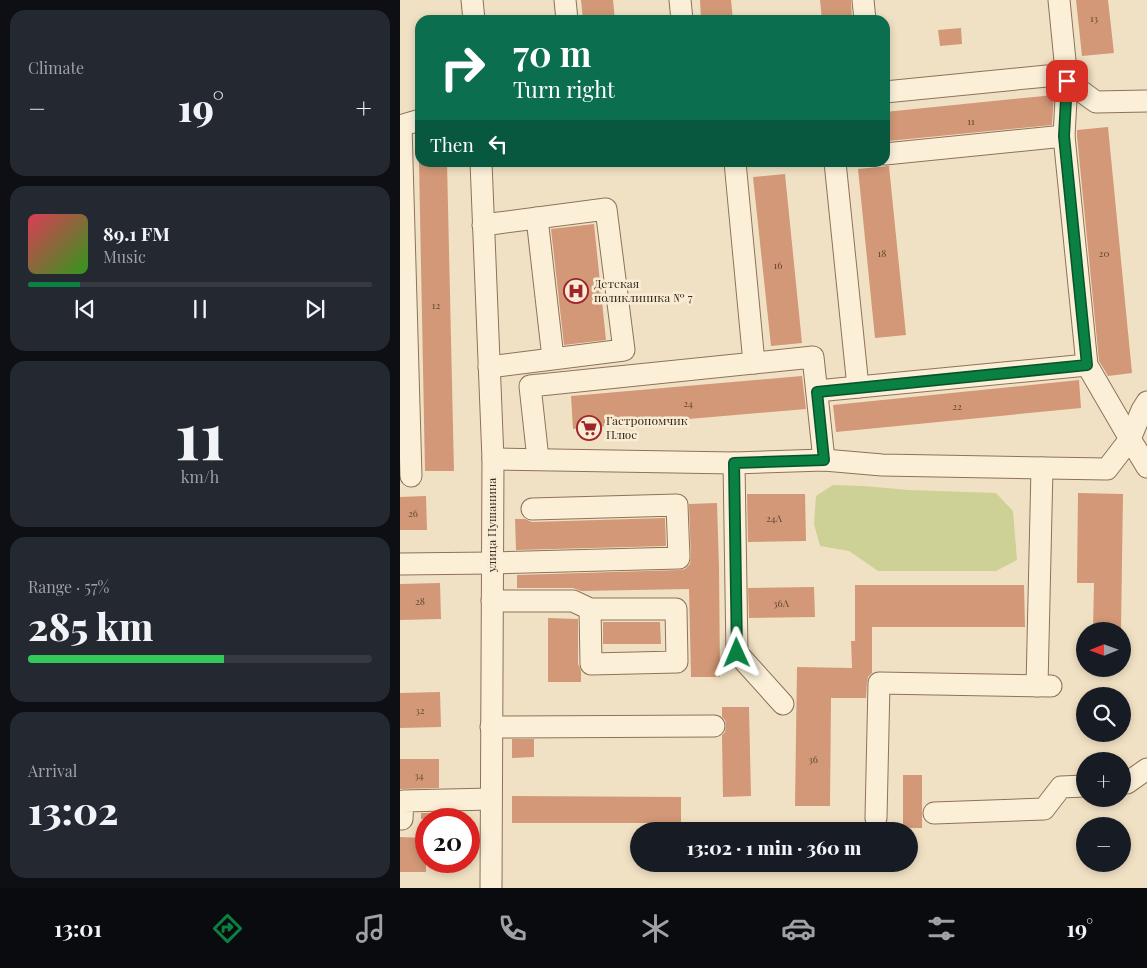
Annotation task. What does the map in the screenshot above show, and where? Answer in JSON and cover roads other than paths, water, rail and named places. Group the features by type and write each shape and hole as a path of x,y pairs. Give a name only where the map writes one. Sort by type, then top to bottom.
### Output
{"street":[{"path":"472,0 474,15"},
{"path":"565,0 566,15"},
{"path":"680,0 682,15"},
{"path":"863,0 864,15"},
{"path":"1059,0 1067,81 1064,136 1087,365 1147,466"},
{"path":"890,92 1047,76 1067,81 1096,102 1147,101"},
{"path":"407,124 411,476"},
{"path":"890,153 1064,136"},
{"name":"улица Пушанина","path":"481,167 492,458 491,888"},
{"path":"734,167 754,363"},
{"path":"836,167 858,387"},
{"path":"483,225 606,209 624,350 489,367"},
{"path":"537,218 553,358"},
{"path":"538,459 530,386 813,357 824,460"},
{"path":"817,392 1087,365"},
{"path":"492,458 734,463 824,460 882,465 1107,469 1130,439 1147,402"},
{"path":"734,463 737,653 783,704"},
{"path":"876,818 879,683 1044,686 1042,468"},
{"path":"400,564 679,558 677,505 532,509"},
{"path":"492,601 573,601 590,609 676,609 677,662 591,664 590,609"},
{"path":"491,727 714,726"},
{"path":"1131,780 1147,769"},
{"path":"934,812 1044,809 1061,787 1076,786"},
{"path":"400,819 402,819 403,801 491,799"}],"place":[{"name":"Детская поликлиника № 7","path":"576,291"},
{"name":"Гастрономчик Плюс","path":"589,428"}]}
